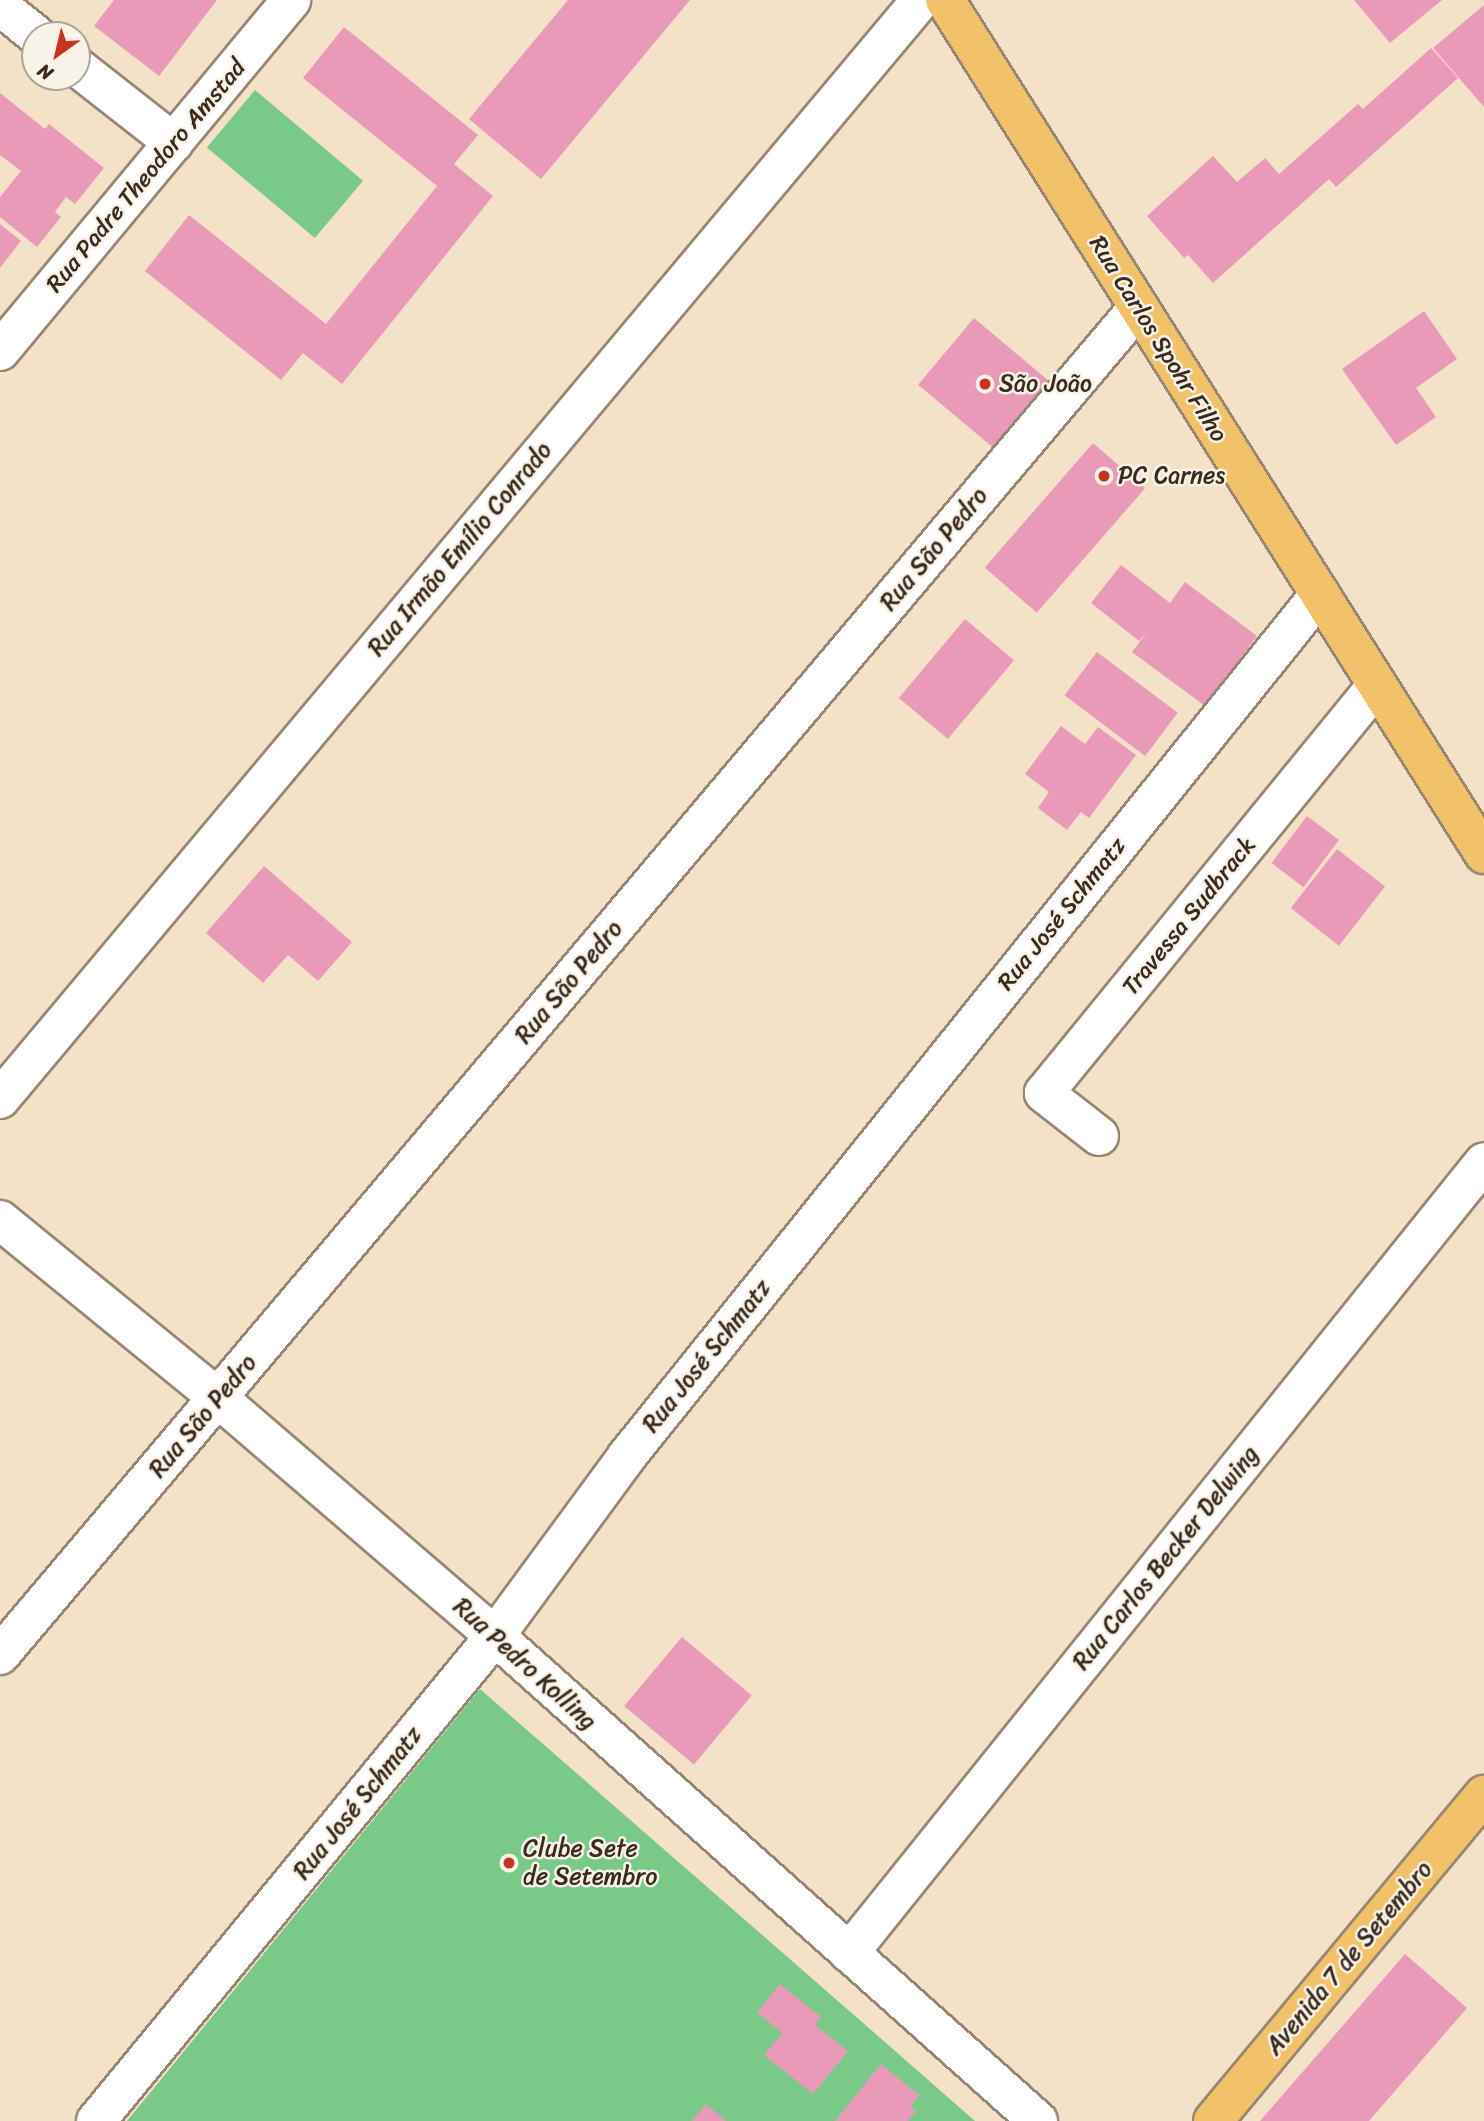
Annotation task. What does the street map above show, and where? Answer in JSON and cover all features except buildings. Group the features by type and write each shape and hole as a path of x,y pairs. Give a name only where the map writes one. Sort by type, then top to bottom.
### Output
{"main road":[{"name":"Rua Carlos Spohr Filho","path":"945,0 1137,309 1484,854"},
{"name":"Avenida 7 de Setembro","path":"1213,2121 1484,1795"}],"street":[{"name":"Rua Padre Theodoro Amstad","path":"0,351 291,0"},
{"name":"Rua Irmão Emílio Conrado","path":"0,1099 921,0"},
{"path":"0,6 21,23"},
{"path":"91,78 174,143"},
{"name":"Rua São Pedro","path":"0,1655 1137,309"},
{"name":"Rua José Schmatz","path":"96,2121 495,1636 627,1456 1320,594"},
{"name":"Travessa Sudbrack","path":"1099,1136 1044,1093 1377,685"},
{"name":"Rua Carlos Becker Delwing","path":"849,1953 1484,1162"},
{"name":"Rua Pedro Kolling","path":"0,1220 218,1398 495,1636 1038,2121"}],"green space":[{"path":"255,90 363,181 315,238 207,147"},
{"name":"Clube Sete de Setembro","path":"480,1689 878,2036 975,2121 127,2121"}],"place":[{"name":"São João","path":"985,384"},
{"name":"PC Carnes","path":"1104,476"},
{"name":"Clube Sete de Setembro","path":"509,1863"}]}
